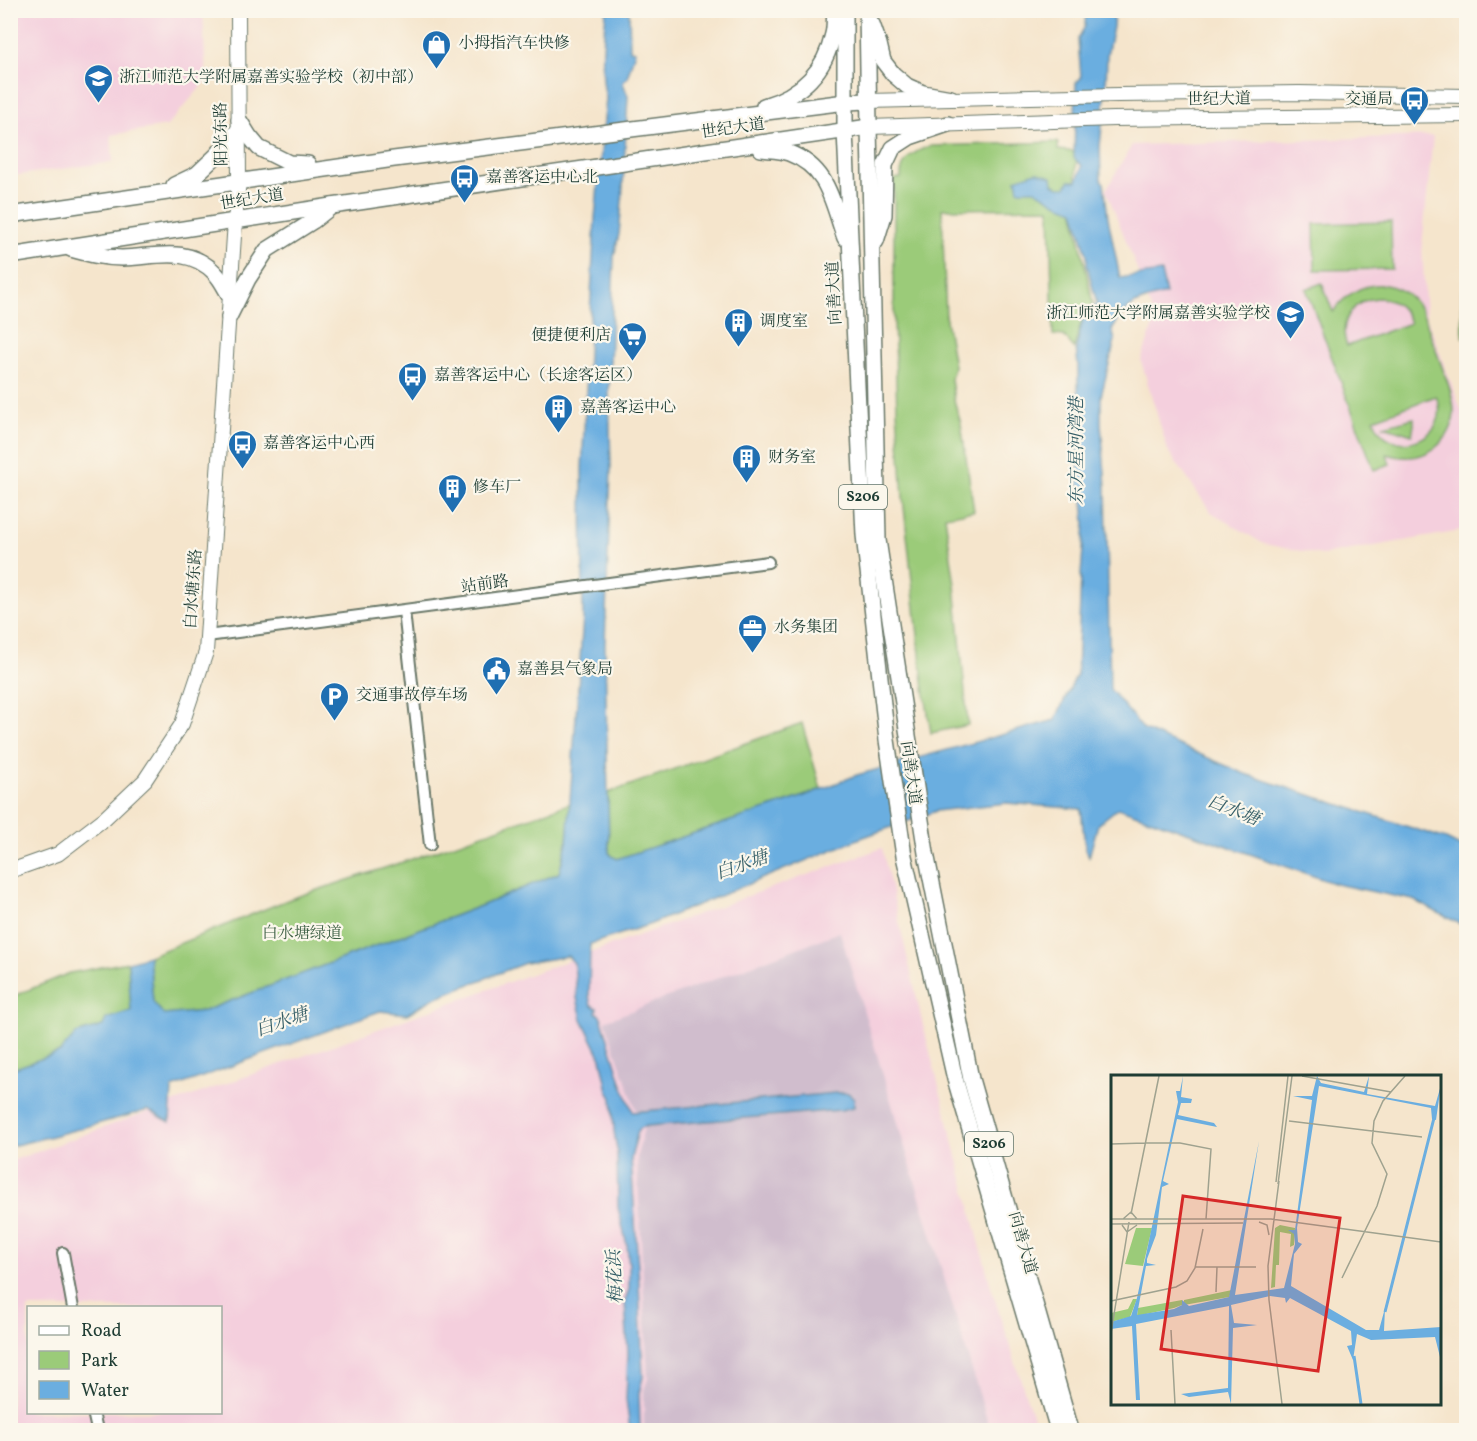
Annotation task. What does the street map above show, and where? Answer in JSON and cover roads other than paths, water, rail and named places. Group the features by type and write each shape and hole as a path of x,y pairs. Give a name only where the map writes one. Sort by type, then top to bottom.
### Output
{"main road":[{"name":"阳光东路","path":"236,221 239,180 238,10"},
{"path":"733,116 779,102 797,91 816,74 825,58 834,33 835,10"},
{"name":"S206","path":"845,10 846,102"},
{"path":"868,10 883,61 893,74 907,86 923,93 951,99"},
{"name":"S206","path":"868,10 868,101"},
{"name":"世纪大道","path":"10,214 394,159 846,102 1064,95 1299,93 1467,96"},
{"name":"向善大道","path":"868,101 878,540 926,853 971,1079 1071,1431"},
{"name":"向善大道","path":"846,102 845,131 864,535 887,740 904,856 955,1079 1058,1431"},
{"name":"世纪大道","path":"10,256 869,127 1114,119 1467,116"},
{"path":"158,192 197,174 216,156 239,124 259,148 289,163 313,165 374,156 394,159"},
{"path":"872,256 884,215 885,165 893,148 910,137 948,124"},
{"path":"737,147 787,152 811,165 826,184 851,253"},
{"path":"229,317 248,279 267,250 333,206"},
{"name":"白水塘东路","path":"10,871 58,854 105,818 145,780 182,724 206,652 236,221"},
{"path":"66,248 100,257 123,258 169,254 189,256 216,273 230,296"}],"street":[{"name":"站前路","path":"207,636 768,562"},
{"path":"404,611 430,845"},
{"path":"63,1253 73,1306"},
{"path":"93,1414 97,1431"}],"water":[{"name":"白水塘","path":"606,11 629,11 630,50 635,51 627,78 623,83 628,96 622,201 614,257 609,392 611,468 605,645 609,853 612,856 617,859 799,798 857,775 1055,720 1077,674 1085,522 1082,490 1078,483 1076,348 1084,315 1097,304 1087,265 1087,255 1074,210 1056,203 1035,190 1018,190 1016,179 1036,172 1052,177 1053,184 1058,187 1066,187 1069,181 1077,181 1082,166 1074,158 1076,83 1081,78 1078,39 1085,26 1086,11 1114,11 1107,55 1100,146 1101,180 1104,183 1108,218 1120,278 1161,272 1166,294 1134,304 1123,314 1112,330 1115,340 1101,396 1106,486 1110,689 1144,730 1245,774 1446,839 1466,849 1466,927 1413,900 1336,884 1118,808 1098,824 1089,857 1085,847 1081,809 1006,803 936,811 861,838 651,924 590,944 589,996 591,1005 597,1008 596,1012 601,1017 622,1085 633,1112 836,1093 848,1093 854,1098 854,1107 841,1110 647,1126 638,1131 631,1158 643,1377 639,1393 640,1430 630,1430 626,1399 628,1354 625,1301 629,1289 629,1266 627,1245 618,1208 617,1150 612,1098 608,1091 601,1058 582,1019 577,998 574,963 568,956 525,963 434,998 407,1014 380,1011 172,1088 170,1122 148,1110 11,1146 10,1070 60,1052 76,1034 103,1026 106,1019 131,1011 128,962 149,956 153,1002 164,1015 204,1011 483,905 559,873 567,843 583,617 582,469 595,218 606,98 602,66"}],"place":[{"name":"小拇指汽车快修","path":"437,70"},
{"name":"浙江师范大学附属嘉善实验学校（初中部）","path":"98,104"},
{"name":"交通局","path":"1414,126"},
{"name":"嘉善客运中心北","path":"465,204"},
{"name":"浙江师范大学附属嘉善实验学校","path":"1291,340"},
{"name":"调度室","path":"739,348"},
{"name":"便捷便利店","path":"632,362"},
{"name":"嘉善客运中心（长途客运区）","path":"413,402"},
{"name":"嘉善客运中心","path":"559,434"},
{"name":"嘉善客运中心西","path":"242,470"},
{"name":"财务室","path":"747,484"},
{"name":"修车厂","path":"452,514"},
{"name":"水务集团","path":"753,654"},
{"name":"嘉善县气象局","path":"496,696"},
{"name":"交通事故停车场","path":"335,722"}],"water label":[{"name":"东方星河湾港","path":"1077,451"},
{"name":"梅花浜","path":"616,1277"}],"park label":[{"name":"白水塘绿道","path":"302,934"}]}
